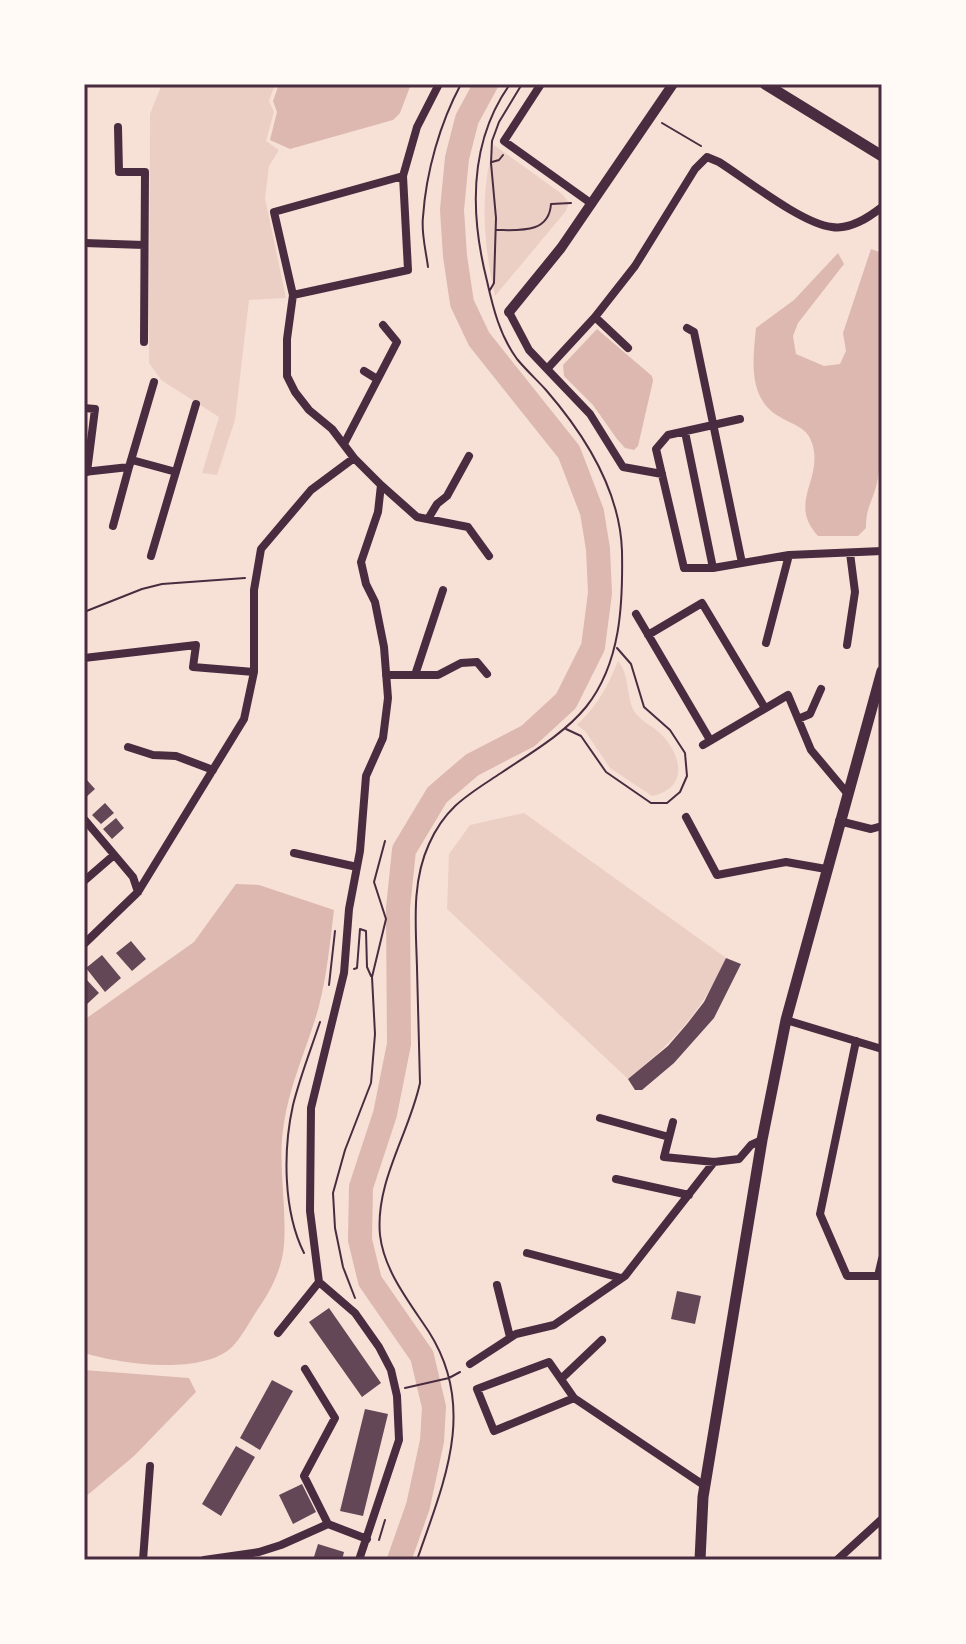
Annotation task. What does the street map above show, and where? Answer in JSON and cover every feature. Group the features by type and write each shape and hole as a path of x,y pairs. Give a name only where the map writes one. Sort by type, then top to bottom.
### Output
{"main road":[{"path":"765,84 882,156"},
{"path":"700,1560 705,1486 762,1140 786,1020 882,671"}],"street":[{"path":"293,295 408,270 403,176 417,127 439,84"},
{"path":"541,84 504,141 592,204"},
{"path":"662,474 623,467 590,414 529,350 509,312 561,248 673,84"},
{"path":"118,127 119,172 145,172 144,342"},
{"path":"547,369 595,317 635,266 695,169 707,157 812,222 833,228 852,225 882,207"},
{"path":"403,176 274,212 293,295 287,339 287,376 309,410 332,429 354,458 381,485 417,517 468,527 489,556"},
{"path":"84,243 144,245"},
{"path":"595,317 628,348"},
{"path":"344,444 397,342 383,325"},
{"path":"687,328 694,332 742,563"},
{"path":"364,371 377,379"},
{"path":"113,526 154,382"},
{"path":"151,556 196,404"},
{"path":"84,408 95,409 86,472 130,464 176,472"},
{"path":"740,419 668,435 656,449 684,568 713,568 789,555 882,551"},
{"path":"685,432 713,568"},
{"path":"428,519 437,504 447,496 469,456"},
{"path":"84,944 138,892 244,719 254,672 256,578 261,549 311,490 354,458"},
{"path":"359,1560 399,1440 397,1396 391,1370 379,1347 355,1313 319,1282 310,1211 311,1108 344,973 366,776 383,738 388,698 375,602 366,584 361,562 378,512 381,485"},
{"path":"847,645 855,592 850,553"},
{"path":"766,643 789,555"},
{"path":"415,675 443,590"},
{"path":"648,635 702,603 765,708"},
{"path":"636,614 707,742 788,695 811,750 847,793"},
{"path":"84,658 196,645 193,667 254,672"},
{"path":"386,675 438,675 461,663 477,662 487,674"},
{"path":"798,719 810,714 821,689"},
{"path":"128,747 153,755 176,756 213,770"},
{"path":"686,817 717,875 786,862 826,869"},
{"path":"84,819 133,877 138,892"},
{"path":"839,821 871,829 882,826"},
{"path":"84,841 94,833"},
{"path":"294,853 357,867"},
{"path":"84,881 114,855"},
{"path":"786,1020 882,1049"},
{"path":"856,1041 820,1214 847,1276 880,1276 882,1259"},
{"path":"600,1118 669,1137"},
{"path":"673,1122 664,1157 714,1162 739,1159 751,1145 762,1140"},
{"path":"470,1364 510,1337 554,1325 621,1278 639,1260 714,1162"},
{"path":"616,1179 689,1195"},
{"path":"527,1253 621,1278"},
{"path":"278,1333 319,1282"},
{"path":"497,1285 510,1337"},
{"path":"561,1379 602,1340"},
{"path":"574,1398 494,1431 477,1389 549,1362 574,1398 705,1486"},
{"path":"305,1369 335,1418 316,1460 304,1476 328,1524 367,1539"},
{"path":"143,1560 150,1466"},
{"path":"837,1560 882,1519"},
{"path":"204,1560 270,1549 328,1524"}],"path":[{"path":"428,267 422,218 439,135 461,84"},
{"path":"489,292 494,283 492,141 499,122 522,84"},
{"path":"651,117 702,146 707,157"},
{"path":"491,163 499,160 510,146"},
{"path":"495,230 537,227 548,218 551,204 592,204"},
{"path":"417,1560 451,1458 454,1402 449,1378 433,1338 392,1273 384,1257 380,1235 384,1189 414,1109 420,1083 416,884 428,846 443,817 465,795 565,728 587,706 605,676 616,647 622,571 622,546 615,506"},
{"path":"84,612 162,584 256,578"},
{"path":"565,728 581,736 606,772 642,798 651,803 667,803 680,792 687,776 685,753 670,730 644,707 631,664 616,647"},
{"path":"362,1307 354,1297 343,1267 335,1228 333,1193 345,1150 371,1083 375,1034 372,977 386,919 374,882 385,841"},
{"path":"344,973 357,968 360,929 366,931 367,967 372,977"},
{"path":"409,1388 449,1378 470,1364"},
{"path":"404,1389 406,1395"},
{"path":"379,1542 386,1517"}],"shaded area":[{"path":"162,84 275,84 269,101 274,112 266,141 279,150 269,166 265,198 286,298 249,300 235,420 217,475 202,473 219,417 161,380 149,363 150,114"},
{"path":"279,84 411,84 400,113 393,120 290,149 270,140 277,112 273,101"},
{"path":"494,145 562,194 569,203 566,211 495,296 485,220 486,182"},
{"path":"871,249 882,253 882,452 877,481 866,528 858,536 818,536 809,524 806,512 814,468 812,443 803,430 769,409 762,400 754,377 756,328 794,300 838,253 844,264 798,323 793,336 796,354 824,366 840,364 846,351 843,333"},
{"path":"597,329 652,376 638,446 634,450 625,448 593,405 564,376 563,365"},
{"path":"618,661 625,674 630,702 636,714 661,734 677,762 678,771 672,786 652,796 610,768 585,731 577,725 601,695"},
{"path":"524,813 726,958 707,994 685,1025 628,1079 447,909 449,854 470,825"},
{"path":"236,884 259,885 334,910 322,994 290,1093 284,1123 281,1153 284,1245 278,1272 242,1335 232,1347 218,1356 201,1362 160,1365 118,1361 84,1353 84,1020 194,942"},
{"path":"84,1370 189,1378 196,1392 134,1456 84,1498"}],"building":[{"path":"86,779 95,789 84,799 84,781"},
{"path":"105,803 114,813 101,824 92,815"},
{"path":"116,818 124,828 112,839 103,829"},
{"path":"131,941 146,959 132,971 116,953"},
{"path":"102,955 121,978 105,992 86,968"},
{"path":"726,958 741,964 714,1018 674,1063 642,1090 635,1090 628,1079 668,1046 687,1024 704,1002"},
{"path":"86,979 99,993 86,1005 84,982"},
{"path":"677,1291 701,1296 695,1324 671,1319"},
{"path":"329,1308 381,1383 362,1397 309,1322"},
{"path":"272,1380 293,1391 260,1450 240,1438"},
{"path":"365,1409 388,1414 363,1516 340,1511"},
{"path":"236,1446 255,1457 221,1516 202,1504"},
{"path":"302,1484 316,1512 293,1524 279,1495"},
{"path":"318,1544 344,1552 342,1560 313,1560"}],"waterway":[{"path":"399,1560 418,1506 432,1441 434,1407 422,1356 370,1281 360,1240 361,1187 385,1114 399,1044 398,908 404,850 437,795 472,765 528,736 566,701 593,647 600,593 592,512 569,452 479,339 462,303 452,210 457,158 467,119 486,84"}]}
